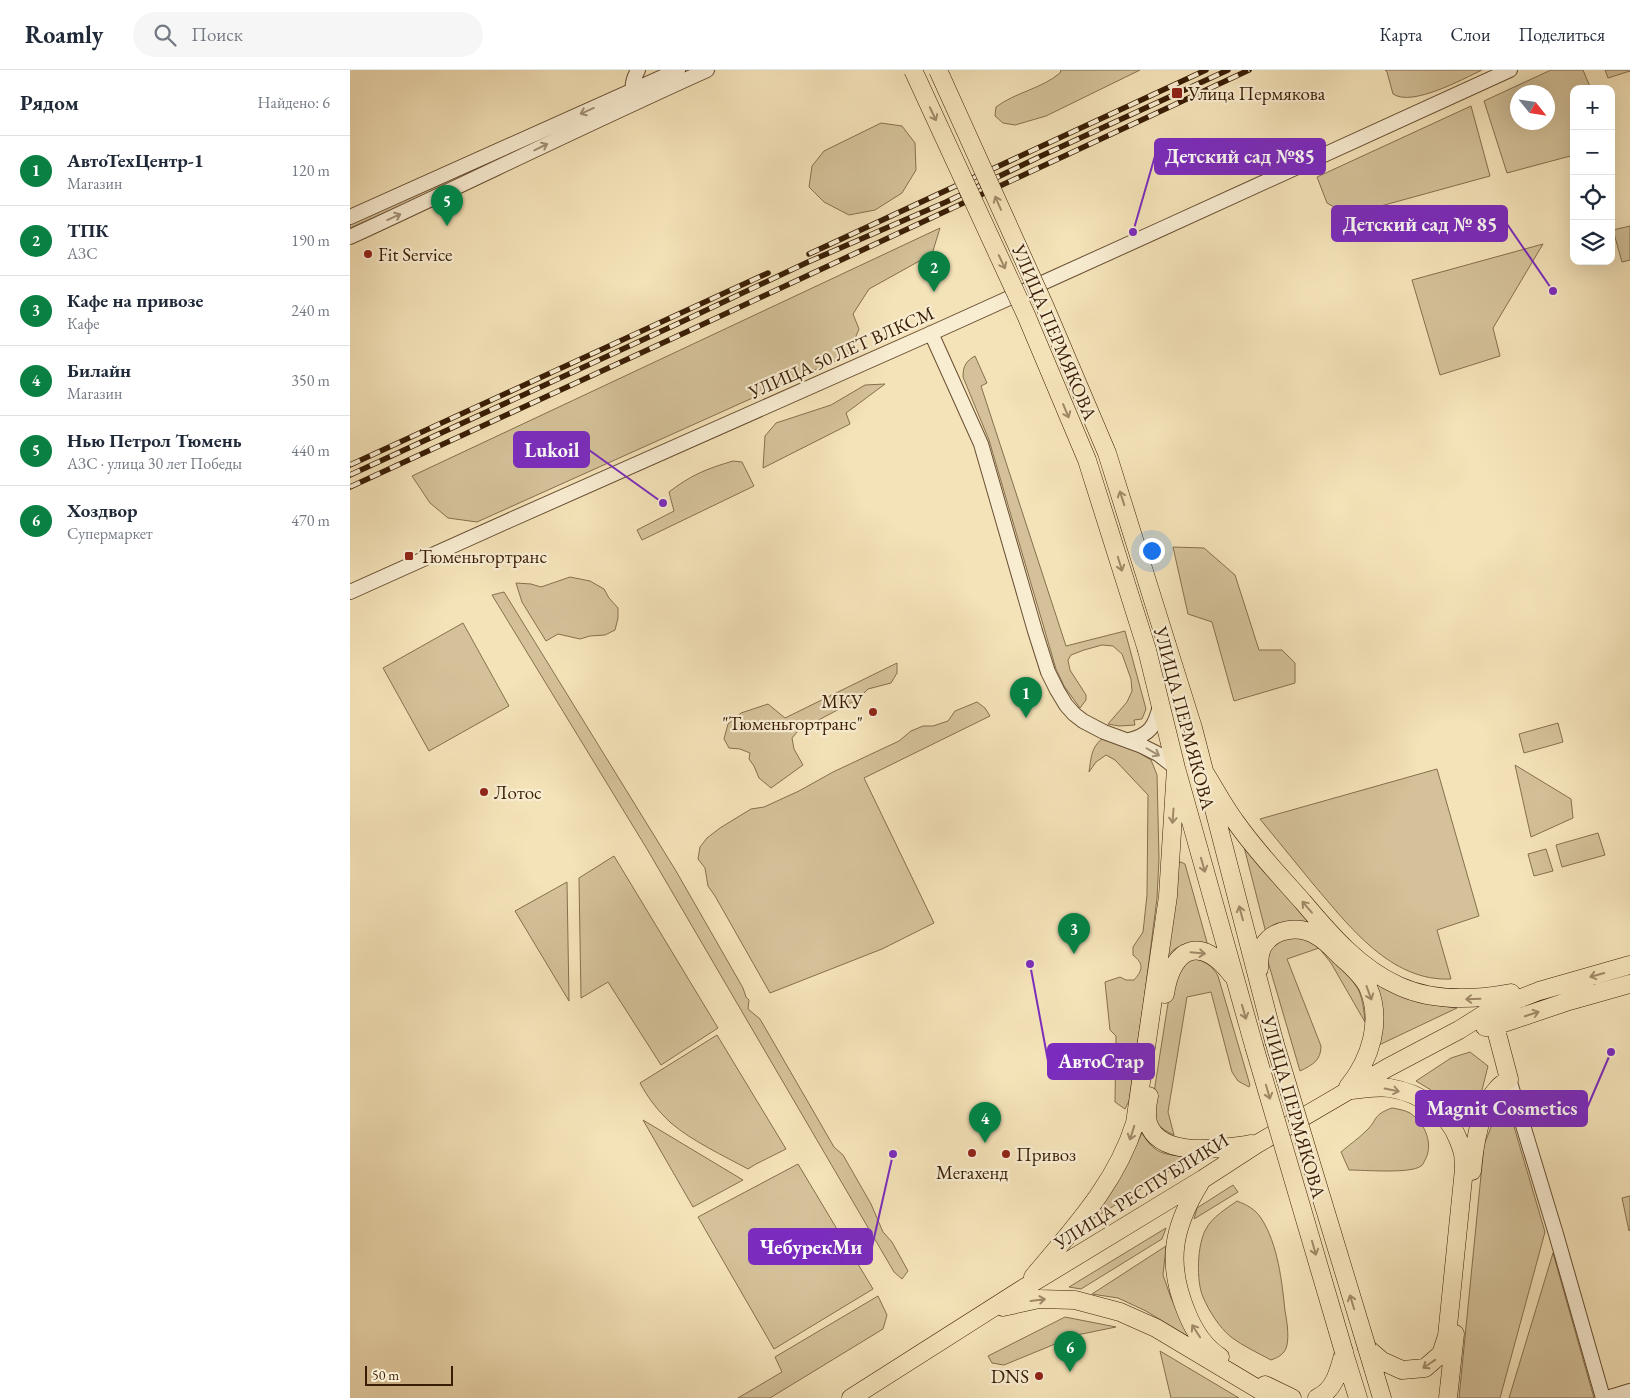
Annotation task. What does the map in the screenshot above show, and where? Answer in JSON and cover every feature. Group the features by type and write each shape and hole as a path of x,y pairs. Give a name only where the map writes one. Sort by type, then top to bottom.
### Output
{"main road":[{"name":"УЛИЦА ПЕРМЯКОВА","path":"912,70 1026,315 1087,460 1147,650 1176,768 1234,978 1358,1398"},
{"name":"УЛИЦА ПЕРМЯКОВА","path":"938,70 1045,307 1107,453 1193,728 1274,1041 1382,1398"},
{"path":"1024,1288 1078,1224 1102,1192 1128,1145 1135,1123 1168,896 1176,768"},
{"path":"1205,773 1234,821 1263,857 1324,926 1350,952 1383,978 1420,993 1466,999 1539,991"},
{"path":"1258,977 1262,946 1278,933 1297,929 1316,935 1356,970 1367,986 1373,1002 1373,1033 1370,1048 1362,1067 1344,1092"},
{"path":"1234,978 1223,964 1212,956 1198,951 1186,952 1178,958 1171,968 1167,979 1147,1108 1148,1123 1153,1133 1173,1146 1204,1150 1257,1144"},
{"name":"УЛИЦА РЕСПУБЛИКИ","path":"851,1398 1257,1144 1426,1046 1459,1030 1491,1010 1539,991 1630,966"},
{"name":"УЛИЦА РЕСПУБЛИКИ","path":"1459,1030 1495,1026 1630,984"},
{"path":"1448,1398 1474,1148 1484,1112 1496,1089 1509,1079 1495,1026"},
{"path":"1344,1092 1369,1088 1390,1088 1412,1094 1430,1103 1444,1115 1454,1130 1463,1152 1464,1169 1447,1336 1441,1354 1424,1368 1402,1370 1382,1361 1366,1348"},
{"path":"1203,1179 1189,1201 1176,1236 1173,1264 1180,1296 1191,1324 1211,1351 1235,1367 1292,1398"},
{"path":"990,1310 1039,1299 1074,1300 1120,1312 1156,1328 1273,1398"},
{"path":"1316,1398 1330,1388 1338,1376 1344,1352"}],"street":[{"path":"634,96 633,81 638,70"},
{"path":"634,96 648,70"},
{"path":"350,237 437,198 634,96 678,70"},
{"path":"350,217 634,96 707,70"},
{"name":"УЛИЦА 50 ЛЕТ ВЛКСМ","path":"350,592 931,333 1510,70"},
{"path":"931,333 981,444 1035,631 1048,672 1056,690 1066,705 1083,721 1104,732 1129,740 1158,754 1176,768"},
{"path":"1129,740 1140,738 1148,732 1154,725 1160,706"},
{"path":"1509,1079 1556,1234 1602,1398"},
{"path":"1607,1398 1630,1391"}],"shaded area":[{"path":"1061,70 1140,70 1046,116 1015,125 1003,123 995,116 996,107 1045,83 1060,73"},
{"path":"1385,70 1482,70 1438,90 1412,97 1402,97 1393,94"},
{"path":"1551,70 1583,70 1589,85 1570,85 1570,156 1507,173 1484,101 1510,89 1510,130 1555,130 1555,85 1519,85"},
{"path":"1605,70 1630,70 1630,71 1608,78"},
{"path":"1471,106 1490,176 1348,215 1327,203 1317,177"},
{"path":"610,108 612,111 350,228 350,224"},
{"path":"881,123 902,126 915,143 916,170 902,193 875,210 849,215 824,202 809,187 812,166 824,151"},
{"path":"1630,226 1630,260 1622,262 1615,237 1615,230"},
{"path":"940,228 932,254 869,289 853,314 859,329 848,355 477,522 448,518 430,503 412,476"},
{"path":"1543,244 1493,328 1500,356 1440,375 1412,280"},
{"path":"975,356 987,383 981,386 1066,646 1125,631 1146,709 1142,719 1134,720 1135,725 1119,726 1108,724 1127,702 1132,691 1131,679 1122,654 1113,646 1102,645 1084,650 1071,655 1068,660 1070,670 1086,695 1086,700 1080,708 1064,686 1056,669 989,440 963,377 966,364"},
{"path":"885,384 846,413 850,424 763,468 765,436 776,423 831,405 865,385"},
{"path":"733,461 742,462 754,486 642,540 637,530 674,511 669,492 699,473"},
{"path":"1173,547 1204,548 1235,575 1259,650 1282,650 1295,663 1295,683 1234,701 1212,622 1188,614"},
{"path":"570,577 590,581 604,589 618,608 615,630 605,635 580,639 558,634 546,641 522,602 516,583 541,587"},
{"path":"504,592 676,871 743,988 749,1000 748,1009 760,1019 834,1147 843,1155 871,1204 883,1232 892,1242 908,1271 902,1279 894,1272 647,849 492,595"},
{"path":"463,623 509,706 429,751 383,668"},
{"path":"897,663 897,673 891,683 868,689 858,699 798,731 792,738 794,749 803,765 771,788 759,778 749,759 750,753 740,749 729,748 724,739 728,724 741,713 768,704 785,718"},
{"path":"977,702 985,708 990,716 864,778 934,923 882,949 770,993 708,886 705,868 698,859 700,847 707,838 720,828 751,809 764,807 799,791 833,772 899,741 911,731 923,726 933,726 948,721 955,711"},
{"path":"1558,723 1563,742 1524,753 1519,734"},
{"path":"1102,739 1128,746 1151,760 1157,775 1159,859 1157,898 1129,1101 1125,1109 1115,1102 1116,1036 1110,1030 1105,982 1120,977 1126,980 1134,980 1141,970 1141,964 1133,955 1133,947 1143,932 1147,895 1148,795 1115,760 1106,755 1096,762 1089,772 1094,750"},
{"path":"1515,765 1571,799 1573,818 1531,837"},
{"path":"1437,769 1479,916 1437,930 1451,979 1429,978 1409,971 1373,948 1342,917 1260,819"},
{"path":"1598,833 1605,855 1562,867 1556,845"},
{"path":"1242,839 1313,924 1307,922 1266,933"},
{"path":"1546,849 1553,871 1534,876 1528,854"},
{"path":"614,856 718,1028 661,1065 608,982 581,998 579,878"},
{"path":"1178,863 1185,864 1208,946 1197,943 1186,944 1171,952 1167,957"},
{"path":"567,882 569,1001 515,911"},
{"path":"1292,936 1320,945 1345,972 1359,991 1365,1022 1331,963 1319,948 1287,959 1321,1046 1318,1059 1300,1071 1266,955 1273,945"},
{"path":"1194,958 1208,964 1218,976 1250,1085 1249,1087 1238,1081 1232,1072 1211,992 1187,997 1168,1112 1174,1135 1160,1127 1154,1116 1152,1105 1172,978 1175,970"},
{"path":"1376,983 1405,998 1457,1008 1379,1045 1382,1014"},
{"path":"717,1035 786,1149 748,1169 679,1130 662,1114 640,1083"},
{"path":"1470,1052 1488,1066 1482,1090 1460,1121 1431,1090 1416,1081 1451,1058"},
{"path":"1392,1108 1410,1113 1424,1128 1429,1147 1423,1164 1416,1168 1398,1171 1349,1170 1341,1152 1370,1127 1378,1115"},
{"path":"1498,1109 1510,1113 1545,1232 1500,1398 1459,1398 1484,1145"},
{"path":"643,1120 743,1180 693,1207"},
{"path":"1142,1133 1152,1147 1158,1151 1170,1155 1194,1156 1088,1222 1125,1168"},
{"path":"798,1164 873,1289 774,1349 698,1217"},
{"path":"1233,1185 1238,1192 1194,1219 1197,1208"},
{"path":"1630,1196 1630,1230 1629,1231 1622,1198"},
{"path":"1237,1201 1256,1212 1261,1218 1267,1228 1278,1263 1288,1341 1283,1353 1271,1360 1231,1337 1218,1324 1205,1302 1199,1282 1199,1253 1206,1229 1212,1221"},
{"path":"1166,1228 1162,1239 1081,1289 1069,1287"},
{"path":"1166,1246 1163,1275 1171,1298 1192,1339 1146,1311 1118,1298 1092,1294"},
{"path":"1553,1253 1594,1398 1509,1398"},
{"path":"878,1296 887,1315 883,1329 770,1398 738,1398 782,1372 775,1357"},
{"path":"1065,1317 1116,1327 1077,1335 1004,1365 992,1363 988,1356"},
{"path":"1160,1351 1239,1398 1171,1398"}],"railway":[{"path":"809,254 1206,70"},
{"path":"350,475 808,262 946,202 1228,70"},
{"path":"350,487 1249,70"},
{"path":"350,465 768,273"}],"place":[{"name":"Улица Пермякова","path":"1177,93"},
{"name":"Нью Петрол Тюмень","path":"447,226"},
{"name":"Детский сад №85","path":"1133,232"},
{"name":"Fit Service","path":"368,254"},
{"name":"Детский сад № 85","path":"1553,291"},
{"name":"ТПК","path":"934,292"},
{"name":"Lukoil","path":"663,503"},
{"name":"Тюменьгортранс","path":"409,556"},
{"name":"МКУ \"Тюменьгортранс\"","path":"873,712"},
{"name":"АвтоТехЦентр-1","path":"1026,718"},
{"name":"Лотос","path":"484,792"},
{"name":"Кафе на привозе","path":"1074,954"},
{"name":"АвтоСтар","path":"1030,964"},
{"name":"Magnit Cosmetics","path":"1611,1052"},
{"name":"Билайн","path":"985,1143"},
{"name":"Мегахенд","path":"972,1153"},
{"name":"ЧебурекМи","path":"893,1154"},
{"name":"Привоз","path":"1006,1154"},
{"name":"Хоздвор","path":"1070,1372"},
{"name":"DNS","path":"1039,1376"}]}
